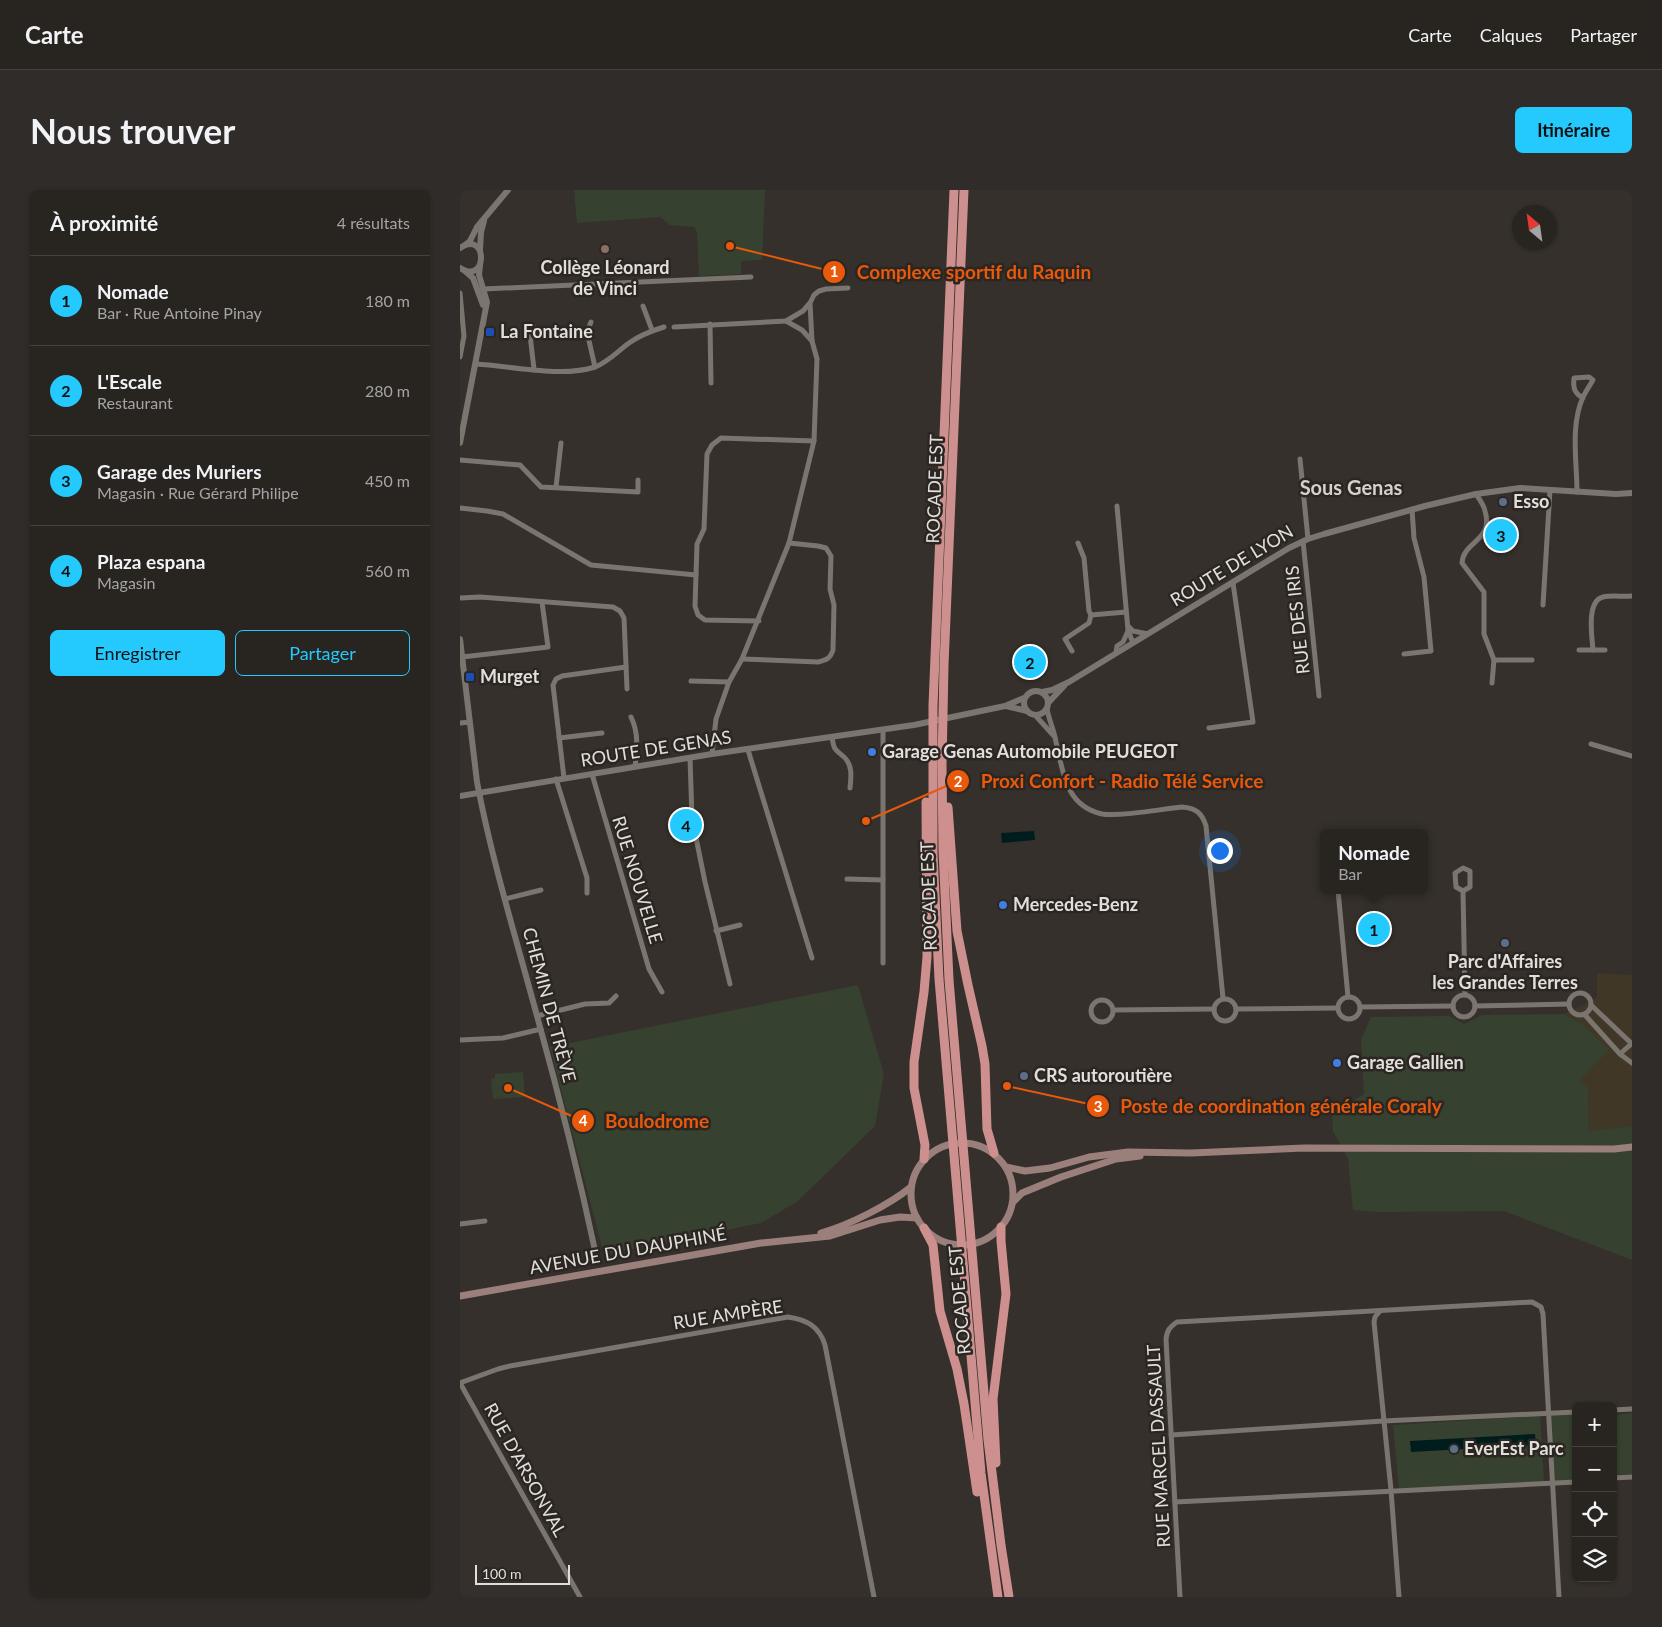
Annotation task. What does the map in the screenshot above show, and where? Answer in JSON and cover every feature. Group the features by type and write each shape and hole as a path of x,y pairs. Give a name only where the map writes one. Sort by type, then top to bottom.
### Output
{"highway":[{"name":"ROCADE EST","path":"954,190 933,706 934,871 939,979 986,1517 998,1597"},
{"name":"ROCADE EST","path":"964,190 944,665 943,852 950,980 993,1487 1009,1597"},
{"path":"942,765 948,774 949,824 957,931 985,1064 986,1119 994,1153"},
{"path":"924,1159 925,1145 914,1088 914,1062 927,957 926,788 932,781"},
{"path":"924,1228 932,1244 940,1311 957,1370 964,1404 979,1506 986,1517"},
{"path":"993,1487 997,1478 993,1399 1006,1294 1000,1241 1001,1228"}],"main road":[{"path":"966,1142 981,1145 994,1153 1006,1167 1013,1184 1013,1202 1009,1216 1001,1228 990,1237 976,1243 961,1245 934,1237 917,1218 912,1203 911,1187 916,1172 924,1159 936,1149 951,1143 966,1142"},
{"path":"1601,1148 1632,1142"},
{"path":"1006,1167 1025,1171 1050,1168 1089,1157 1128,1152 1192,1154 1304,1148 1614,1149 1632,1147"},
{"path":"1013,1202 1022,1193 1084,1169 1116,1159 1153,1154"},
{"name":"AVENUE DU DAUPHINÉ","path":"802,1239 828,1231 872,1211 897,1198 911,1187"},
{"name":"AVENUE DU DAUPHINÉ","path":"460,1296 761,1243 830,1236 880,1220 900,1217 917,1218"}],"street":[{"path":"462,246 470,241 477,227 485,220 508,190"},
{"path":"460,443 487,302 479,274 482,257 480,250 481,232 485,220"},
{"path":"462,246 473,245 480,250"},
{"path":"462,270 474,270 480,265"},
{"path":"462,270 473,278 483,302 485,313"},
{"path":"483,290 751,277"},
{"path":"674,327 786,321 803,312 814,295 819,291 826,288 848,288"},
{"path":"460,293 464,336 460,357"},
{"path":"712,754 716,719 729,682 742,659 759,621 789,543 814,442 817,359 812,341 810,303"},
{"path":"643,306 652,330"},
{"path":"786,321 802,330 812,341"},
{"path":"591,322 587,332 595,367"},
{"path":"710,324 711,383"},
{"path":"534,326 530,335 534,369"},
{"path":"476,364 561,372 595,367 629,343 652,330 664,327"},
{"path":"1577,492 1576,434 1582,398 1593,380 1589,377 1574,378 1573,387 1576,394 1582,398"},
{"path":"759,621 705,620 698,615 695,606 697,544 704,529 708,454 712,445 721,438 814,442"},
{"path":"556,487 561,443"},
{"name":"RUE DES IRIS","path":"1300,459 1319,696"},
{"path":"460,460 520,465 541,486 638,492 638,480"},
{"name":"ROUTE DE LYON","path":"1042,692 1052,690 1069,682 1306,540 1412,509 1476,494 1520,488 1616,494 1632,493"},
{"path":"1543,605 1550,490"},
{"path":"1476,494 1486,512 1486,529 1484,534 1464,553 1462,563 1484,592 1484,634 1494,660 1492,683"},
{"path":"1117,506 1126,612 1128,628 1134,643"},
{"path":"460,508 487,510 503,514 591,565 696,575"},
{"path":"1404,654 1431,650 1424,577 1414,538 1412,509"},
{"path":"742,659 818,662 827,660 831,655 833,650 834,605 830,590 831,556 826,548 789,543"},
{"path":"1072,651 1064,639 1089,623 1091,615 1088,610 1083,552 1078,543"},
{"path":"1209,728 1253,722 1232,583"},
{"path":"1592,650 1591,620 1595,603 1603,597 1632,596"},
{"path":"460,598 480,597 613,607 620,611 624,618 627,689"},
{"path":"462,657 548,647 542,602"},
{"path":"1091,615 1126,612"},
{"path":"1128,628 1148,634"},
{"path":"1116,653 1117,646 1123,642 1128,628"},
{"name":"CHEMIN DE TRÈVE","path":"460,639 479,793 505,899 541,1029 596,1255"},
{"path":"1579,650 1604,650"},
{"path":"1494,660 1532,660"},
{"path":"564,778 553,686 556,679 562,676 626,667"},
{"path":"691,681 729,682"},
{"name":"ROUTE DE LYON","path":"1047,706 1069,682"},
{"path":"883,963 883,730 1005,706 1024,698 1032,691 1042,692 1047,697 1047,706 1063,776 1074,798 1091,810 1102,814 1192,808 1204,818 1224,998"},
{"path":"1024,698 1026,711"},
{"path":"1005,706 1035,715 1055,737"},
{"path":"1035,715 1042,713 1047,706"},
{"path":"631,717 635,725 637,741 635,767"},
{"path":"460,723 470,722"},
{"name":"ROUTE DE GENAS","path":"460,796 712,754 883,730"},
{"path":"559,738 602,732"},
{"path":"832,738 834,748 848,762 852,775 850,788"},
{"path":"1591,744 1632,756"},
{"path":"748,750 812,958"},
{"path":"690,758 692,818 716,931 730,984"},
{"name":"RUE NOUVELLE","path":"592,774 649,968 662,992"},
{"path":"556,780 587,878 587,893"},
{"path":"1463,868 1470,871 1470,887 1463,891 1456,887 1455,873 1463,868"},
{"path":"847,879 883,880"},
{"path":"505,899 541,890"},
{"path":"1463,891 1465,994"},
{"path":"1338,894 1348,997"},
{"path":"716,931 740,926"},
{"path":"1569,1004 1574,995 1581,993 1588,996 1592,1006 1632,1044 1620,1054"},
{"path":"1465,994 1472,997 1475,1006 1472,1014 1465,1017 1458,1015 1453,1006 1455,999 1465,994"},
{"path":"537,1016 585,1004 609,1002 616,996"},
{"path":"1348,997 1356,999 1360,1007 1357,1016 1351,1019 1342,1016 1338,1008 1340,1001 1348,997"},
{"path":"1224,998 1231,1000 1236,1009 1233,1018 1225,1021 1217,1018 1214,1009 1218,1001 1224,998"},
{"path":"1104,999 1110,1002 1114,1010 1110,1019 1101,1022 1093,1017 1091,1011 1095,1002 1104,999"},
{"path":"1475,1006 1569,1004"},
{"path":"1569,1004 1574,1014 1585,1014 1592,1006"},
{"path":"1360,1007 1453,1006"},
{"path":"1236,1009 1338,1008"},
{"path":"1114,1010 1214,1009"},
{"path":"1585,1014 1620,1054 1632,1063"},
{"path":"1598,1030 1606,1021"},
{"path":"460,1040 503,1038 541,1029"},
{"path":"460,1224 485,1221"},
{"name":"RUE MARCEL DASSAULT","path":"1180,1597 1166,1339 1170,1326 1177,1322 1532,1302 1541,1307 1543,1314 1559,1597"},
{"path":"1380,1310 1374,1322 1391,1490 1399,1597"},
{"name":"RUE AMPÈRE","path":"460,1384 510,1366 788,1317 807,1321 815,1327 825,1345 874,1597"},
{"name":"RUE D'ARSONVAL","path":"460,1384 580,1597"},
{"path":"1617,1410 1632,1409"},
{"path":"1171,1435 1383,1421 1572,1412"},
{"path":"1617,1478 1632,1477"},
{"path":"1175,1502 1572,1482"}],"shaded area":[{"path":"1597,973 1632,975 1632,1126 1589,1132 1588,1088 1580,1080 1582,1024 1564,1014 1597,998"}],"green space":[{"path":"574,190 765,190 762,260 741,261 741,274 699,276 697,232 694,227 670,225 660,217 577,223"},
{"path":"858,985 884,1074 875,1126 798,1201 761,1223 604,1255 550,1047"},
{"path":"1564,1014 1582,1024 1609,1050 1580,1080 1588,1088 1589,1131 1632,1126 1632,1260 1504,1211 1376,1212 1353,1210 1348,1159 1333,1131 1332,1113 1364,1094 1361,1040 1371,1017 1449,1016 1464,1024 1482,1015"},
{"path":"523,1072 525,1097 493,1099 491,1079 495,1078 495,1074"},
{"path":"1632,1413 1632,1474 1617,1475 1617,1415"},
{"path":"1572,1414 1572,1480 1555,1481 1551,1416"},
{"path":"1540,1416 1544,1481 1399,1489 1393,1425"}],"water":[{"path":"1034,831 1035,840 1002,843 1001,833"},
{"path":"1535,1434 1536,1445 1411,1452 1410,1441"}],"place":[{"name":"Complexe sportif du Raquin","path":"730,246"},
{"name":"Collège Léonard de Vinci","path":"605,249"},
{"name":"La Fontaine","path":"490,332"},
{"name":"Esso","path":"1503,502"},
{"name":"Garage des Muriers","path":"1501,535"},
{"name":"L'Escale","path":"1030,662"},
{"name":"Murget","path":"470,677"},
{"name":"Garage Genas Automobile PEUGEOT","path":"872,752"},
{"name":"Proxi Confort - Radio Télé Service","path":"866,821"},
{"name":"Plaza espana","path":"686,825"},
{"name":"Mercedes-Benz","path":"1003,905"},
{"name":"Nomade","path":"1374,929"},
{"name":"Parc d'Affaires les Grandes Terres","path":"1505,943"},
{"name":"Garage Gallien","path":"1337,1063"},
{"name":"CRS autoroutière","path":"1024,1076"},
{"name":"Poste de coordination générale Coraly","path":"1007,1086"},
{"name":"Boulodrome","path":"508,1088"},
{"name":"EverEst Parc","path":"1454,1449"}],"district":[{"name":"Sous Genas","path":"1351,488"}]}
